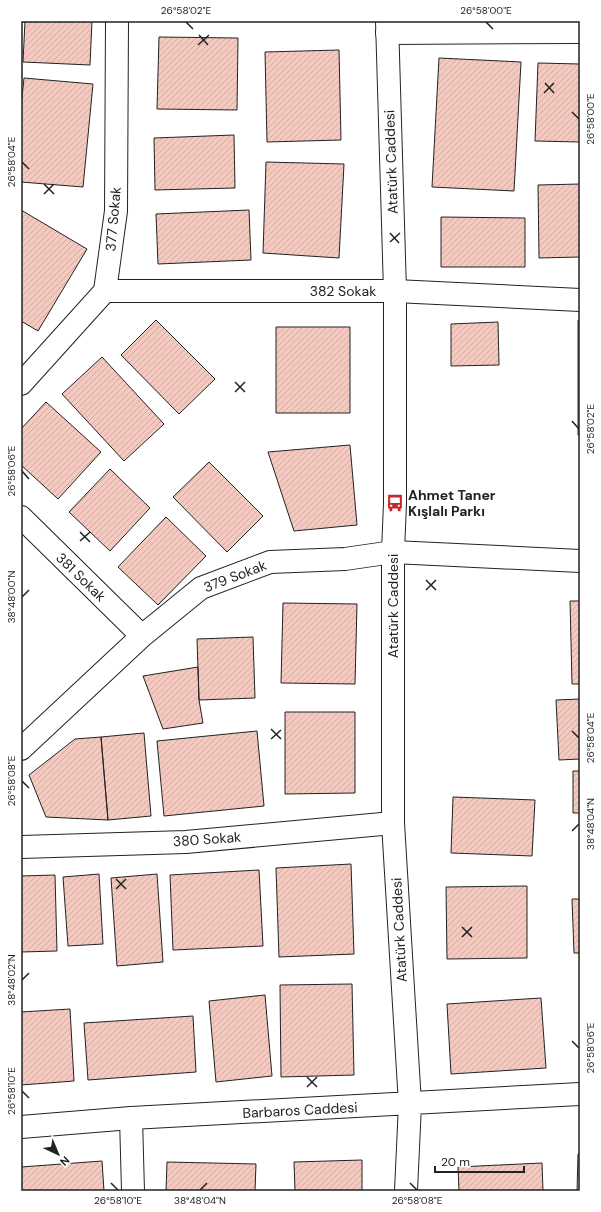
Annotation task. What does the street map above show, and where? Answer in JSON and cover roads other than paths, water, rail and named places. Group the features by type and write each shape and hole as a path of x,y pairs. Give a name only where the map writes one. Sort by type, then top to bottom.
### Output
{"street":[{"name":"377 Sokak","path":"105,291 116,211 117,21"},
{"path":"387,27 580,32"},
{"name":"Atatürk Caddesi","path":"387,27 395,291 393,823 410,1104 406,1191"},
{"name":"382 Sokak","path":"105,291 395,291 580,300"},
{"path":"21,384 105,291"},
{"name":"381 Sokak","path":"21,517 142,636"},
{"name":"379 Sokak","path":"21,749 142,636 200,588 270,562 345,559 393,552 580,561"},
{"name":"380 Sokak","path":"21,847 186,842 393,823"},
{"name":"Barbaros Caddesi","path":"21,1127 131,1118 580,1094"},
{"path":"131,1118 133,1191"}],"place":[{"name":"Ahmet Taner Kışlalı Parkı","path":"395,503"}]}
